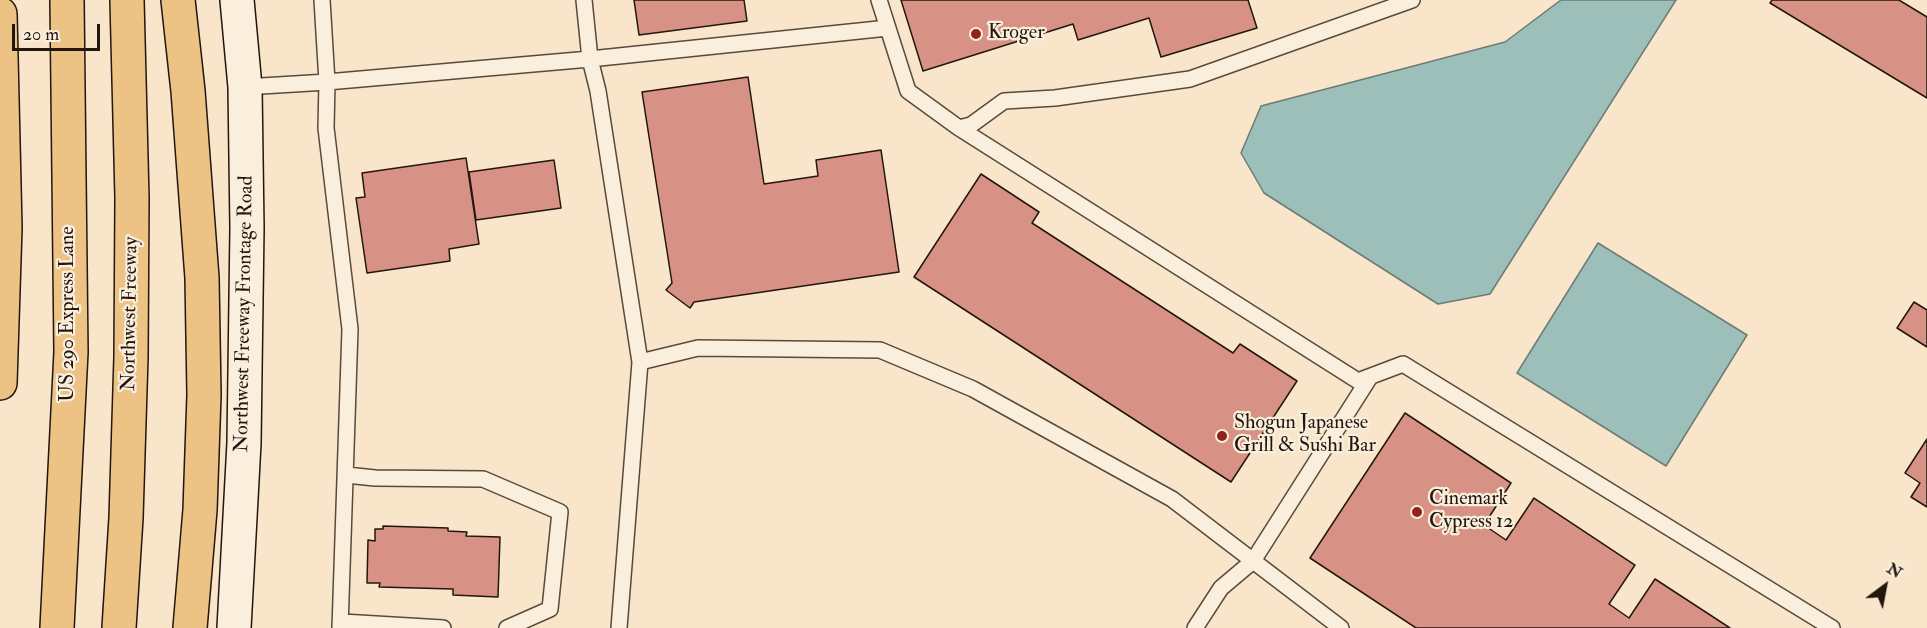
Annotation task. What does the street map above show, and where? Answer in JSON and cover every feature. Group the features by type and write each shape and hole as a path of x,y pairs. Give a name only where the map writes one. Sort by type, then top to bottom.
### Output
{"highway":[{"name":"US 290 Express Lane","path":"57,628 71,352 67,0"},
{"name":"Northwest Freeway","path":"119,628 127,497 131,346 132,198 126,0"},
{"path":"178,0 202,278 204,348 200,510 190,628"},
{"path":"0,14 5,228 0,383"}],"main road":[{"name":"Northwest Freeway Frontage Road","path":"234,628 244,443 247,228 245,87 237,0"}],"lane":[{"path":"322,0 327,82 326,128 350,329 341,625 443,628"},
{"path":"584,0 590,59 598,92 640,362 619,628"},
{"path":"879,0 908,91 959,128 1175,263 1307,351 1358,381 1403,364 1708,555 1832,628"},
{"path":"959,128 971,125 1004,101 1054,98 1190,79 1412,0"},
{"path":"245,87 590,59 888,28"},
{"path":"640,362 698,348 880,350 973,389 1172,499 1341,628"},
{"path":"1195,628 1221,588 1253,561 1370,376"},
{"path":"346,475 375,478 483,479 560,512 550,609 507,628"}],"water":[{"path":"1561,0 1676,0 1490,294 1438,304 1264,193 1241,153 1261,106 1505,42"},
{"path":"1598,243 1747,335 1666,466 1517,373"}],"building":[{"path":"634,0 744,0 747,21 639,35"},
{"name":"Kroger","path":"901,0 1248,0 1257,28 1161,57 1149,18 1078,40 1073,24 923,71"},
{"path":"1772,0 1899,0 1927,17 1927,98 1770,3"},
{"path":"748,77 764,184 818,176 816,160 881,150 899,272 694,302 690,308 666,290 672,283 642,92"},
{"path":"466,158 479,244 449,249 450,261 367,273 356,198 365,197 362,173"},
{"path":"554,160 561,208 476,220 469,172"},
{"path":"981,174 1039,212 1032,223 1233,353 1240,344 1297,381 1231,482 914,277"},
{"path":"1914,302 1927,310 1927,347 1897,328"},
{"name":"Cinemark Cypress 12","path":"1405,413 1511,483 1484,525 1506,540 1534,498 1635,565 1609,604 1629,618 1655,579 1730,628 1416,628 1310,558"},
{"path":"1927,439 1927,507 1911,497 1920,483 1905,473"},
{"path":"383,526 448,528 448,531 467,532 466,536 500,537 498,597 453,595 453,589 379,587 380,583 367,583 368,540 375,541 375,529 383,529"}],"place":[{"name":"Kroger","path":"976,34"},
{"name":"Shogun Japanese Grill & Sushi Bar","path":"1222,436"},
{"name":"Cinemark Cypress 12","path":"1417,512"}]}
